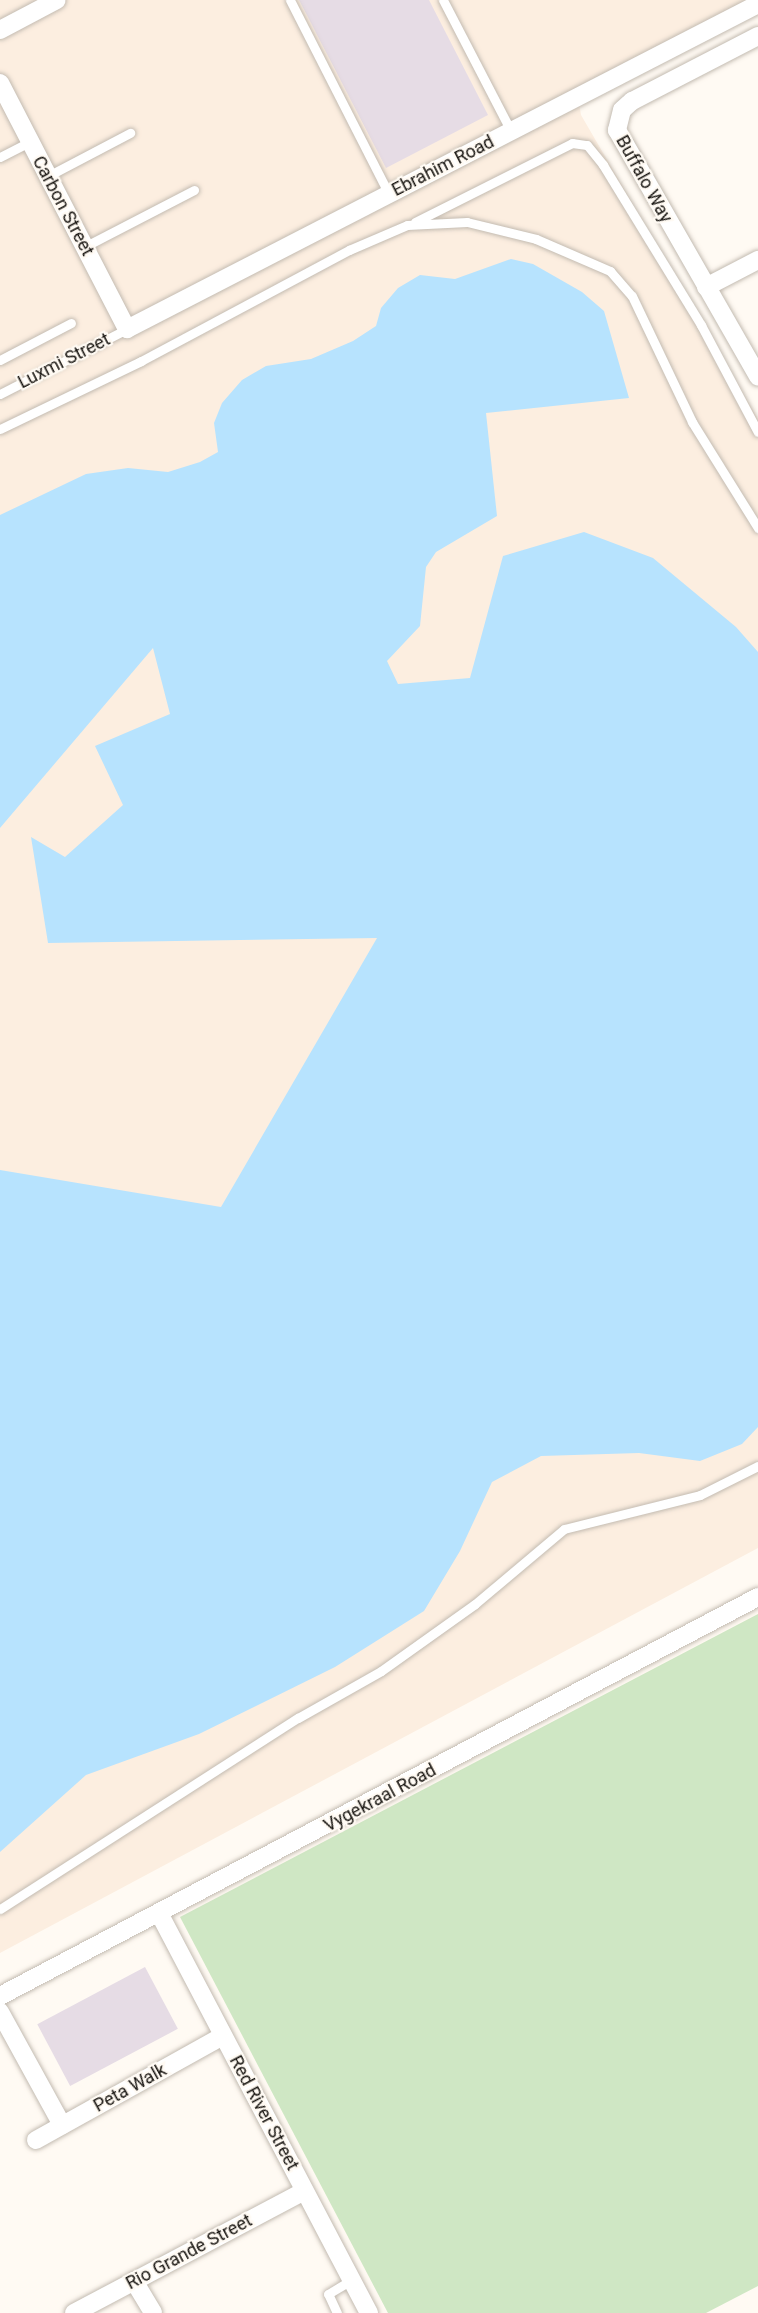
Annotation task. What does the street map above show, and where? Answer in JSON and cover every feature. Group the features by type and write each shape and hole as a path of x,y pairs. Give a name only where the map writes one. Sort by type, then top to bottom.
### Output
{"street":[{"path":"0,30 57,0"},
{"name":"Ebrahim Road","path":"127,329 758,4"},
{"name":"Buffalo Way","path":"758,36 632,101 622,110 617,123 621,142 758,376"},
{"name":"Carbon Street","path":"0,83 127,329"},
{"path":"706,287 758,260"},
{"name":"Vygekraal Road","path":"0,1996 758,1597"},
{"name":"Red River Street","path":"159,1913 369,2313"},
{"path":"0,2012 62,2125"},
{"name":"Peta Walk","path":"36,2140 223,2036"},
{"name":"Rio Grande Street","path":"74,2313 304,2191"},
{"path":"134,2281 153,2313"}],"lane":[{"path":"290,0 389,194"},
{"path":"443,0 512,131"},
{"path":"48,176 130,133"},
{"path":"0,157 30,142"},
{"path":"0,429 141,361 349,250 407,225 572,144 587,146 603,165 701,325 758,432"},
{"path":"84,247 194,190"},
{"path":"407,225 467,222 536,239 610,271 632,296 692,422 758,528"},
{"path":"0,360 71,323"},
{"name":"Luxmi Street","path":"0,394 127,329"},
{"path":"0,1909 298,1718 381,1671 475,1604 564,1529 700,1495 758,1466"},
{"path":"337,2313 328,2294 351,2280"}],"shaded area":[{"path":"0,0 749,0 578,97 581,115 758,419 758,1548 0,1953"}],"green space":[{"path":"758,1614 758,2286 706,2313 388,2313 180,1917"}],"water":[{"path":"511,259 533,264 582,292 604,311 629,398 486,413 497,516 436,552 426,567 420,626 387,661 398,684 470,678 503,556 584,532 653,558 736,627 758,652 758,1427 742,1444 700,1461 639,1453 541,1456 492,1482 460,1551 424,1611 335,1667 199,1734 86,1775 0,1852 0,1170 221,1207 377,938 48,943 31,837 65,857 123,805 95,746 170,714 153,648 0,828 0,515 86,474 128,468 168,472 200,462 218,452 214,423 222,403 242,380 266,366 311,359 353,341 376,326 381,308 398,288 420,275 455,279"}],"building":[{"path":"299,0 429,0 488,115 386,168"},
{"path":"145,1967 178,2029 70,2086 37,2024"}]}
